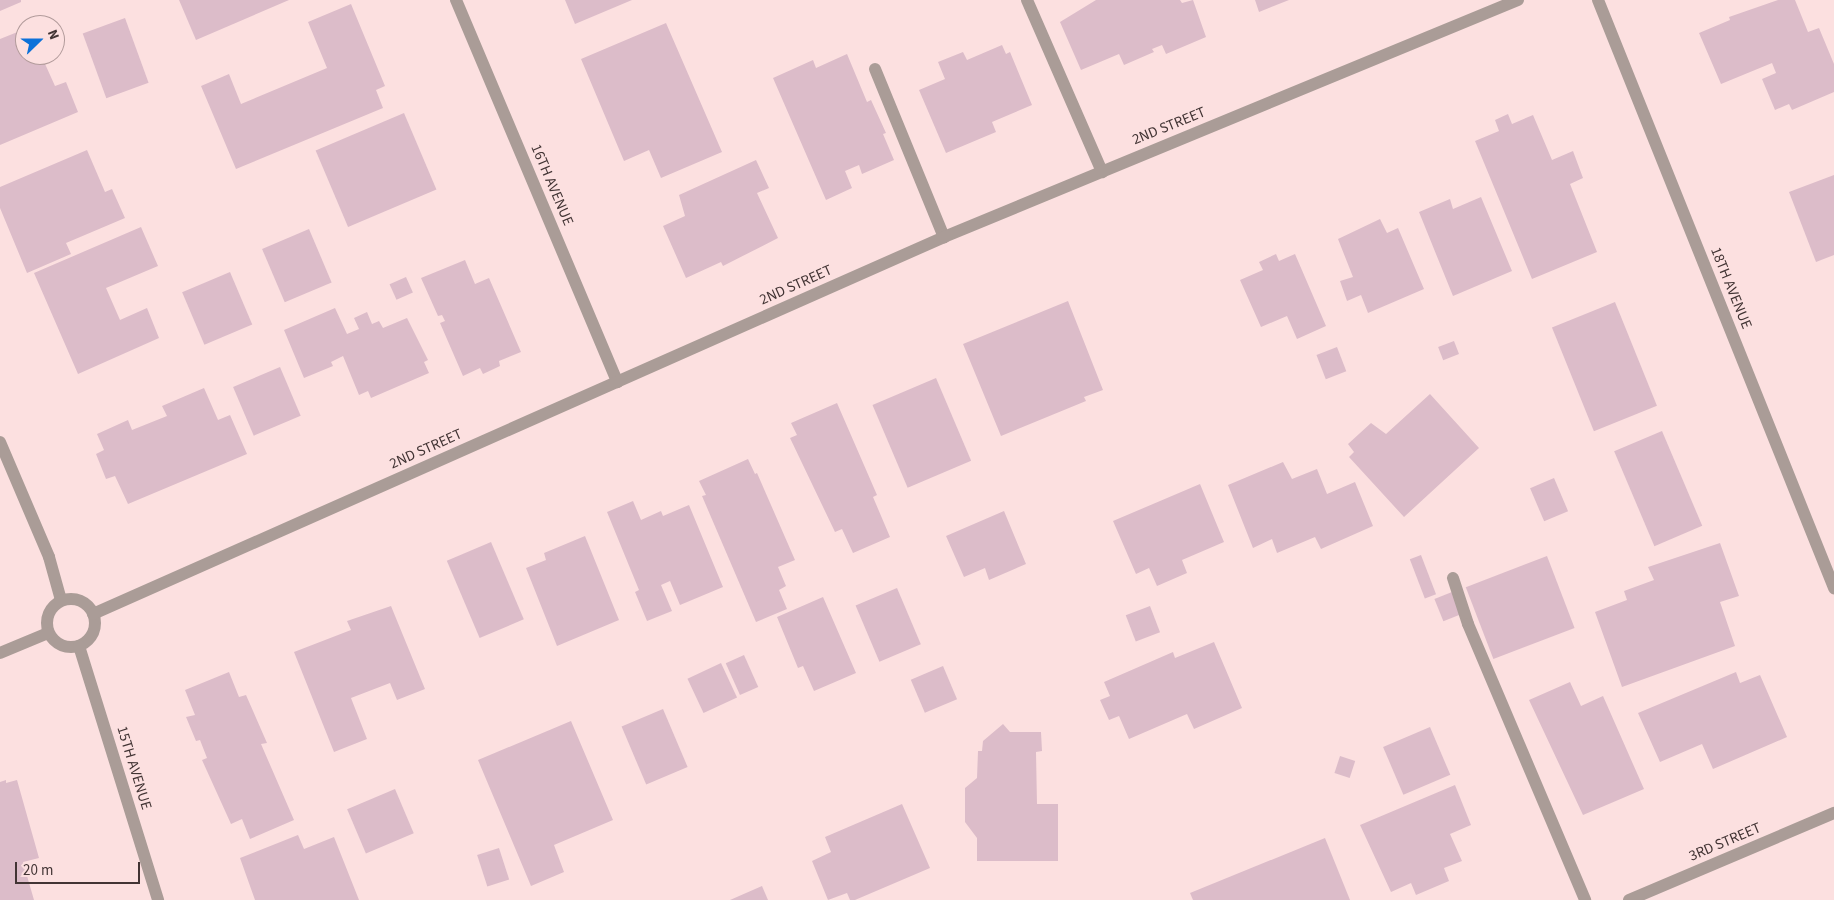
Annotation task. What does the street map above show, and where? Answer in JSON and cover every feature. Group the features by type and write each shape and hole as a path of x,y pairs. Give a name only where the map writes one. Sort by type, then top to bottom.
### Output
{"street":[{"name":"16TH AVENUE","path":"456,0 617,382"},
{"path":"1027,0 1102,172"},
{"name":"2ND STREET","path":"94,614 944,237 1518,0"},
{"name":"18TH AVENUE","path":"1598,0 1834,588"},
{"path":"875,69 944,237"},
{"path":"0,442 50,557 61,600"},
{"path":"1453,578 1468,624 1585,900"},
{"path":"74,599 86,604 94,614 92,632 80,646 61,645 48,632 46,620 51,608 61,600 74,599"},
{"path":"0,653 48,632"},
{"name":"15TH AVENUE","path":"80,646 158,900"},
{"name":"3RD STREET","path":"1629,900 1834,814"}],"building":[{"path":"0,0 21,0 21,2 0,11"},
{"path":"179,0 289,0 196,40"},
{"path":"565,0 632,0 575,24"},
{"path":"1096,0 1180,0 1182,3 1193,0 1206,37 1166,54 1162,45 1152,49 1154,52 1124,65 1119,54 1081,70 1060,22"},
{"path":"1255,0 1289,0 1259,12"},
{"path":"1778,0 1795,0 1808,32 1819,28 1834,64 1834,92 1792,110 1789,104 1775,110 1762,79 1776,73 1772,63 1721,84 1699,33 1730,20 1729,17"},
{"path":"351,4 385,86 376,90 383,108 236,169 201,86 229,74 241,104 327,68 308,22"},
{"path":"125,18 149,83 106,98 83,33"},
{"path":"666,23 722,152 661,178 649,150 624,161 581,59"},
{"path":"15,33 15,65 46,65 55,86 66,82 78,112 0,145 0,39"},
{"path":"1002,45 1006,54 1010,52 1032,105 992,122 996,132 946,153 919,90 945,79 938,62 963,52 967,60"},
{"path":"847,54 867,102 871,100 886,133 883,134 894,160 862,174 859,165 845,171 852,188 826,200 773,78 813,60 816,68"},
{"path":"404,113 436,189 348,227 316,151"},
{"path":"1508,114 1512,124 1533,115 1552,160 1573,151 1583,178 1570,184 1597,252 1532,279 1475,141 1499,131 1495,120"},
{"path":"87,150 105,192 112,189 125,218 66,243 71,254 27,273 0,208 0,187"},
{"path":"756,160 769,188 757,193 778,238 723,266 721,262 686,278 663,226 685,216 679,195"},
{"path":"1834,175 1834,255 1816,262 1789,192"},
{"path":"1481,197 1512,271 1453,296 1419,212 1450,199 1453,209"},
{"path":"1380,219 1387,233 1398,228 1424,289 1368,313 1361,295 1347,301 1340,281 1353,277 1338,239"},
{"path":"141,227 158,266 106,288 120,320 147,308 159,338 78,374 34,273"},
{"path":"309,229 332,282 285,302 262,249"},
{"path":"1276,254 1279,261 1295,254 1326,326 1297,339 1287,316 1261,327 1240,280 1263,270 1259,262"},
{"path":"465,260 475,284 489,278 521,352 499,361 500,366 483,374 480,368 463,376 440,323 445,321 442,315 438,316 421,278"},
{"path":"230,272 252,324 204,345 182,292"},
{"path":"406,277 413,293 396,300 390,284"},
{"path":"1068,301 1103,390 1084,397 1086,401 1001,436 963,344"},
{"path":"1615,302 1657,406 1594,431 1552,327"},
{"path":"335,308 347,334 359,329 354,318 367,312 372,324 379,321 383,328 407,318 428,360 424,362 429,373 371,398 368,391 359,395 343,356 331,362 333,366 304,378 284,330"},
{"path":"1454,341 1459,354 1443,360 1438,347"},
{"path":"1337,347 1346,371 1326,379 1316,355"},
{"path":"280,367 301,416 254,436 233,387"},
{"path":"936,378 971,461 908,488 872,405"},
{"path":"204,388 218,420 230,415 247,454 128,504 115,476 106,479 96,454 104,450 97,434 128,420 132,430 167,416 162,406"},
{"path":"1430,394 1479,448 1404,517 1349,457 1354,452 1348,444 1371,423 1386,434"},
{"path":"837,403 877,495 873,497 890,537 853,553 842,529 835,532 790,438 797,435 791,423"},
{"path":"1662,431 1702,526 1654,546 1614,451"},
{"path":"748,459 755,474 757,473 795,560 778,567 786,586 779,590 787,609 756,622 702,496 706,495 699,481"},
{"path":"1283,462 1292,479 1317,469 1327,494 1355,482 1373,526 1321,549 1315,537 1277,553 1272,539 1253,548 1228,485"},
{"path":"1554,478 1568,511 1544,521 1530,488"},
{"path":"1200,484 1224,542 1182,560 1187,573 1157,586 1149,568 1136,574 1113,521"},
{"path":"633,501 641,520 661,511 663,516 689,505 723,587 680,605 670,581 661,585 672,611 647,621 635,592 639,590 607,512"},
{"path":"1004,511 1026,564 989,580 985,568 964,577 946,536"},
{"path":"585,536 619,620 557,646 526,568 546,560 544,553"},
{"path":"491,542 524,619 480,638 447,561"},
{"path":"1720,543 1739,596 1720,602 1735,646 1622,687 1595,612 1627,600 1624,591 1654,580 1648,567"},
{"path":"1421,555 1436,594 1425,599 1410,559"},
{"path":"1547,556 1575,628 1493,659 1466,587"},
{"path":"897,588 921,644 879,662 856,606"},
{"path":"1452,592 1461,614 1443,621 1434,599"},
{"path":"823,597 856,673 814,691 803,666 798,668 777,617"},
{"path":"391,606 425,689 397,700 390,683 351,698 367,739 334,752 294,652 351,630 347,621"},
{"path":"1150,606 1160,632 1136,641 1126,615"},
{"path":"1214,642 1242,708 1194,729 1187,714 1129,739 1119,716 1109,720 1100,700 1110,696 1104,682 1173,652 1175,658"},
{"path":"744,655 758,687 740,695 726,663"},
{"path":"721,663 737,697 704,713 687,679"},
{"path":"943,666 957,699 925,713 911,680"},
{"path":"229,672 239,697 246,695 267,743 261,744 294,820 250,839 242,819 231,824 202,760 207,758 200,740 196,741 186,717 195,715 185,690"},
{"path":"1736,672 1740,683 1760,675 1787,737 1713,769 1702,744 1660,762 1638,713"},
{"path":"1570,682 1581,706 1603,696 1644,789 1583,815 1529,700"},
{"path":"663,709 688,767 646,785 622,727"},
{"path":"571,721 613,820 554,845 564,872 531,886 478,760"},
{"path":"1003,724 1010,732 1041,732 1042,751 1036,752 1037,804 1058,804 1058,861 977,861 977,838 965,822 965,788 977,778 978,751 982,751 983,741"},
{"path":"1430,727 1450,775 1403,795 1383,747"},
{"path":"1340,756 1355,761 1350,778 1334,773"},
{"path":"6,780 6,783 17,780 39,858 23,862 34,900 0,900 0,782"},
{"path":"1455,785 1471,825 1450,834 1462,861 1444,868 1449,881 1416,895 1411,883 1391,892 1360,825"},
{"path":"395,789 414,833 366,854 347,809"},
{"path":"902,804 930,868 855,900 850,900 847,893 828,900 812,861 831,852 825,837"},
{"path":"298,835 304,849 334,837 359,900 255,900 240,858"},
{"path":"1325,838 1350,900 1193,900 1190,893"},
{"path":"499,848 509,879 487,886 477,855"},
{"path":"762,886 768,900 730,900"}]}
